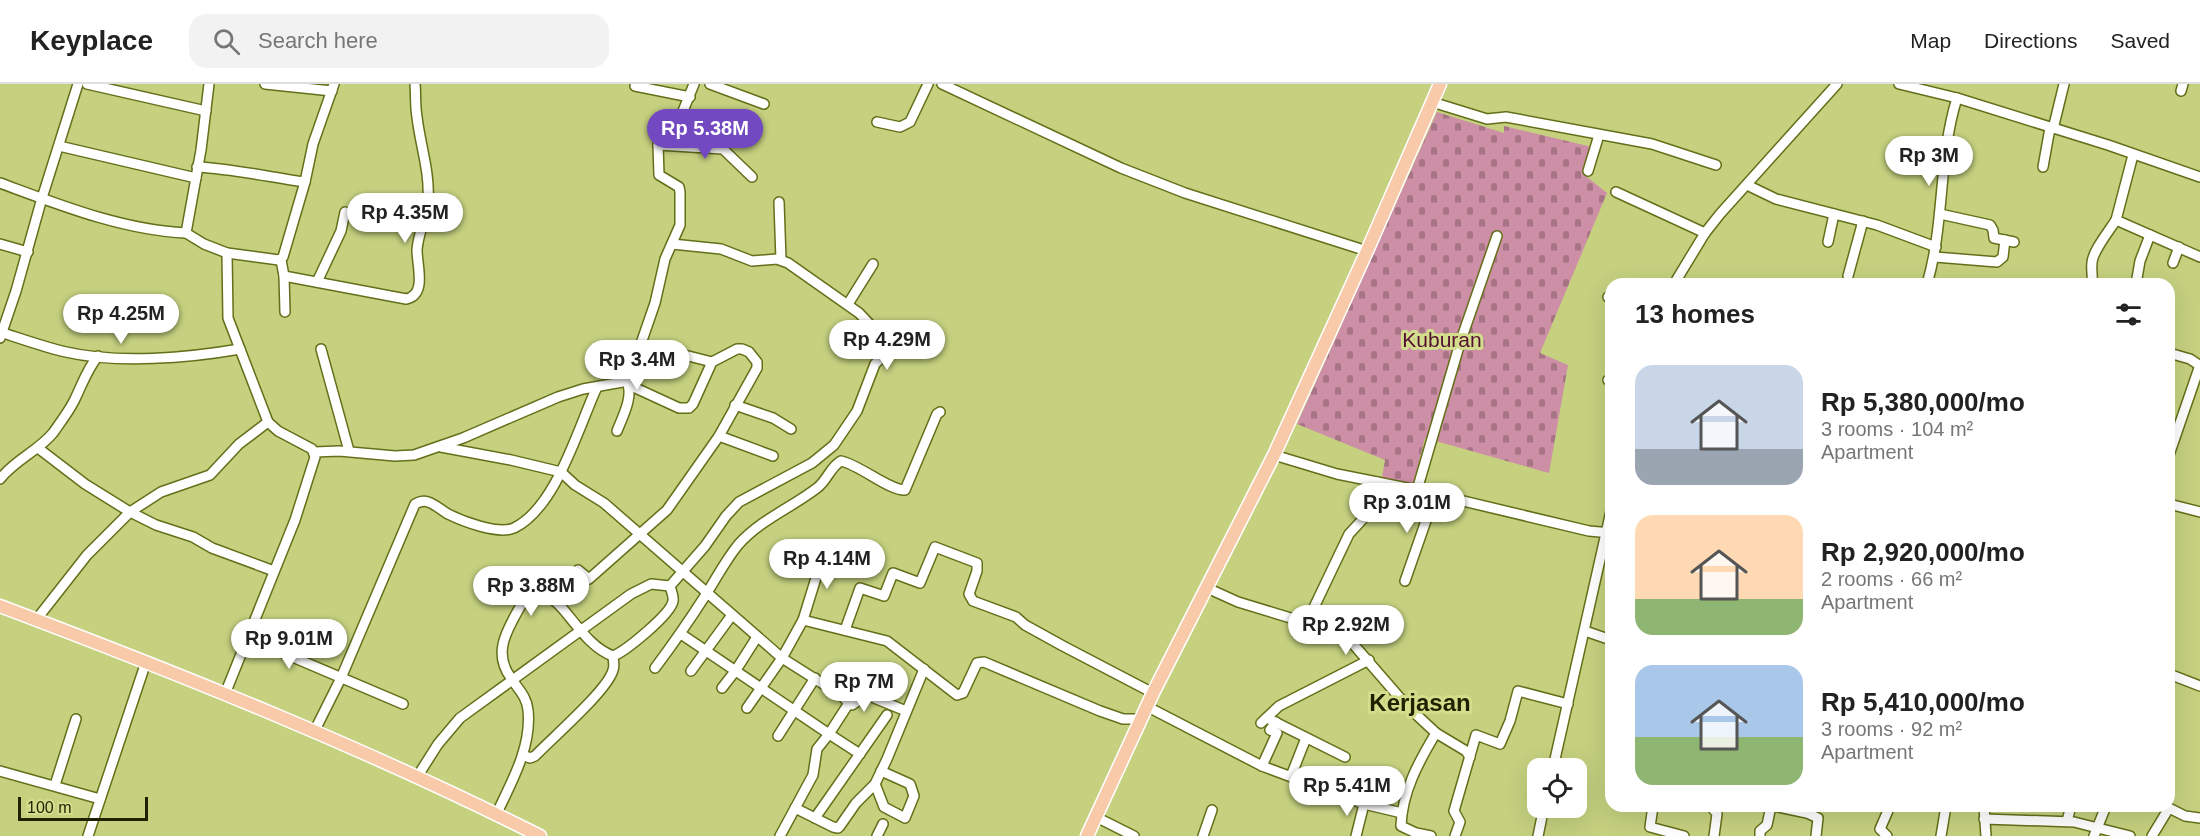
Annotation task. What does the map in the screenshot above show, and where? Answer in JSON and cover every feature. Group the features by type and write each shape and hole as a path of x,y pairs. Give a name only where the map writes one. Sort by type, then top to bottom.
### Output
{"main road":[{"path":"1087,836 1146,706 1274,455 1440,84"},
{"path":"0,606 225,694 417,777 540,836"}],"street":[{"path":"78,84 1,334 68,352 117,358 156,358 240,350"},
{"path":"87,84 206,111"},
{"path":"186,233 209,84"},
{"path":"265,84 333,88 313,144 305,182 285,254 281,260 285,312"},
{"path":"284,276 406,298 412,298 417,293 419,284 417,249 428,201 426,169 416,114 416,84"},
{"path":"617,431 626,407 628,383 655,303 665,259 680,225 679,187 659,175 658,145 662,131 681,116 694,84"},
{"path":"710,84 764,104"},
{"path":"877,122 900,127 910,122 928,84"},
{"path":"942,84 1132,172 1185,193 1367,251"},
{"path":"1678,278 1705,233 1720,214 1838,84"},
{"path":"1899,84 1920,86 2051,129 2108,145 2200,177"},
{"path":"1946,95 1948,84"},
{"path":"2043,167 2064,84"},
{"path":"635,86 690,96"},
{"path":"1929,278 1935,257 1945,145 1957,98"},
{"path":"1432,102 1487,118 1506,117 1652,144 1716,165"},
{"path":"1588,171 1599,135"},
{"path":"658,145 723,149 752,177"},
{"path":"59,146 196,178"},
{"path":"2092,278 2091,264 2095,250 2101,245 2116,220 2133,155"},
{"path":"197,167 236,170 254,176 305,182"},
{"path":"0,183 122,223 163,232 186,233 204,244 227,253 281,260"},
{"path":"1747,186 1776,200 1863,221 1936,247"},
{"path":"1616,192 1705,233"},
{"path":"779,202 781,260"},
{"path":"317,282 341,231 345,212"},
{"path":"1828,242 1834,214"},
{"path":"1935,257 1997,262 2003,257 2010,241 1994,238 1990,225 1940,214"},
{"path":"2116,220 2200,257"},
{"path":"1848,276 1863,221"},
{"path":"2137,278 2140,261 2150,235"},
{"path":"1417,490 1460,343 1497,236"},
{"path":"0,244 28,252"},
{"path":"670,586 739,502 812,463 834,445 852,422 875,364 882,357 883,351 878,333 859,313 781,260 752,261 721,249 672,244"},
{"path":"2173,263 2179,247"},
{"path":"225,694 314,465 315,452 312,448 278,431 268,422 228,318 227,253"},
{"path":"848,304 873,264"},
{"path":"641,344 712,362"},
{"path":"321,349 349,451"},
{"path":"315,452 349,451 408,457 531,407 575,392 628,383 679,408 689,408 712,362 737,349 749,352 757,362 757,368 718,436 667,510 588,579 578,570"},
{"path":"2175,354 2200,365 2175,437"},
{"path":"0,479 11,466 38,448 54,432 74,402 86,373 98,356"},
{"path":"314,732 341,678 415,504 427,501 449,515 484,528 512,529 535,513 561,472 597,387"},
{"path":"735,405 773,418 791,429"},
{"path":"655,668 681,634 726,561 739,544 759,525 799,502 820,486 838,462 844,461 891,486 902,491 906,490 937,414 940,412"},
{"path":"36,620 87,555 130,512 161,492 210,474 244,440 268,422"},
{"path":"718,436 773,456"},
{"path":"439,446 510,459 561,472 575,485 615,511 782,658 842,696 852,705 867,695 906,711"},
{"path":"38,448 85,484 130,512 156,525 192,537 212,548 274,571"},
{"path":"1274,455 1337,474 1605,532"},
{"path":"1307,622 1349,534 1362,520 1377,482"},
{"path":"1405,581 1435,495"},
{"path":"2175,506 2200,512"},
{"path":"845,630 860,588 884,596 893,573 920,583 936,547 976,563 977,571 969,594 973,601 1016,617 1025,625 1153,693"},
{"path":"1555,758 1605,549"},
{"path":"747,708 782,658 803,620 824,552"},
{"path":"417,777 438,744 460,718 644,587 651,584 670,586"},
{"path":"613,656 649,630 670,607 673,597 670,586"},
{"path":"496,815 523,755 528,727 528,710 524,696 503,668 501,652 503,640 527,594 532,588 537,587 560,605 581,632 599,648 613,656"},
{"path":"1207,588 1238,602 1330,630 1354,645 1406,705 1436,733 1466,751 1470,757"},
{"path":"691,671 732,615"},
{"path":"803,620 887,641 959,695 963,693 977,663 984,662 1100,711 1123,719 1141,719"},
{"path":"1585,631 1605,638"},
{"path":"681,634 860,754"},
{"path":"248,638 403,704"},
{"path":"722,688 757,638"},
{"path":"523,755 530,758 535,756 609,681 614,668 613,656"},
{"path":"1262,766 1277,733 1270,730 1268,721 1279,706 1369,660"},
{"path":"88,836 146,662"},
{"path":"795,807 838,828 856,803 874,784 924,669"},
{"path":"2175,676 2200,686"},
{"path":"778,736 815,678"},
{"path":"1455,836 1460,822 1454,811 1476,735 1500,744 1510,721 1518,691 1568,704"},
{"path":"780,836 813,775 817,749 849,703"},
{"path":"1146,706 1262,766 1364,804 1402,813"},
{"path":"815,818 887,715"},
{"path":"55,785 76,719"},
{"path":"1268,721 1345,757"},
{"path":"1431,836 1416,833 1401,826 1402,813 1414,771 1436,733"},
{"path":"1291,777 1306,738"},
{"path":"0,771 100,799"},
{"path":"874,784 884,807 905,818 914,796 910,784 881,771"},
{"path":"1356,836 1364,804"},
{"path":"1203,836 1212,810"},
{"path":"2175,810 2186,816 2200,818"},
{"path":"1652,812 1650,827 1684,836"},
{"path":"1714,836 1716,812"},
{"path":"1760,836 1761,831 1767,825 1770,812"},
{"path":"1802,812 1818,818 1819,827 1816,836"},
{"path":"1887,812 1880,829 1887,836"},
{"path":"1941,836 1945,812"},
{"path":"1984,812 1986,836"},
{"path":"2067,821 2069,812"},
{"path":"2096,831 2104,812"},
{"path":"2152,836 2166,812"},
{"path":"1096,817 1134,836"},
{"path":"1538,836 1542,818"},
{"path":"1984,819 2067,821 2096,831 2130,836"},
{"path":"878,836 883,824"}],"green space":[{"name":"Kuburan","path":"1437,112 1504,133 1504,126 1592,147 1582,173 1607,193 1540,353 1568,365 1549,473 1425,438 1412,489 1381,483 1385,460 1297,424"}],"district":[{"name":"Kerjasan","path":"1420,703"}]}
